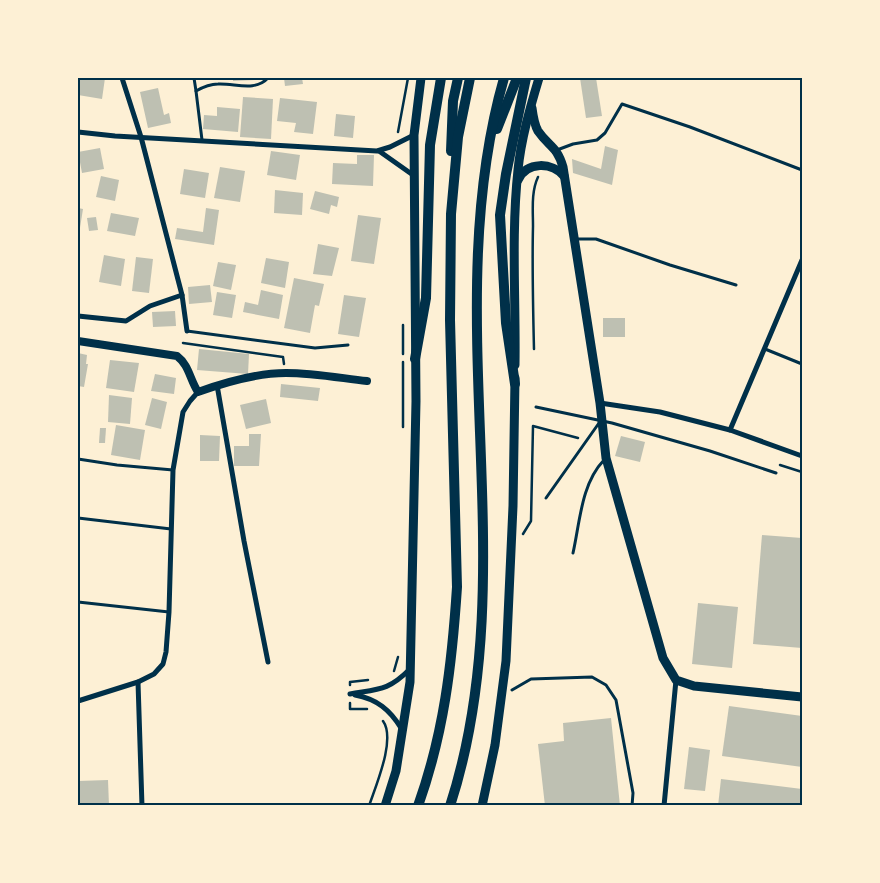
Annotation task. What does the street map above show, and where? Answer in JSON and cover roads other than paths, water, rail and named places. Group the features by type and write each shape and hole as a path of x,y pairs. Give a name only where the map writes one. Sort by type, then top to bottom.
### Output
{"highway":[{"path":"415,359 426,298 430,145 441,78"},
{"path":"454,174 451,155 451,135 453,102 458,78"},
{"path":"418,806 444,710 450,672 457,587 450,320 451,214 458,137 470,78"},
{"path":"450,806 462,764 472,716 479,663 484,590 477,261 490,140 504,78"},
{"path":"490,140 502,118 517,78"},
{"path":"515,384 506,323 500,215 506,174 526,78"}],"main road":[{"path":"385,806 396,771 410,669 416,401 413,174 414,135 421,78"},
{"path":"482,806 495,745 506,661 513,506 515,384 514,248 517,182 523,136 539,78"},
{"path":"532,101 536,126 540,133 557,150 564,172 600,402 606,458 663,658 676,680 694,686 802,697"},
{"path":"517,182 526,170 539,166 555,167 564,172"}],"street":[{"path":"122,78 141,137 182,295 187,331"},
{"path":"78,132 114,136 379,151 414,135"},
{"path":"379,151 413,174"},
{"path":"730,430 802,260"},
{"path":"78,316 126,321 150,306 182,295"},
{"path":"78,341 177,356 187,366 192,383 198,392"},
{"path":"78,701 138,682 154,674 163,664 166,652 169,612 173,470 183,412 198,392 217,385 256,376 285,373 367,380"},
{"path":"217,385 244,541 268,662"},
{"path":"600,402 660,412 730,430 802,456"},
{"path":"402,730 388,710 378,702 350,694 387,687 397,682 410,669"},
{"path":"664,806 676,680"},
{"path":"138,682 142,806"}],"lane":[{"path":"194,78 202,140"},
{"path":"196,91 207,85 250,86 261,83 268,78"},
{"path":"557,150 573,144 597,140 604,133 622,104 690,127 802,170"},
{"path":"575,239 596,239 670,265 736,285"},
{"path":"187,331 315,348 348,345"},
{"path":"765,349 802,364"},
{"path":"536,408 601,421 710,451 776,473"},
{"path":"546,498 601,421"},
{"path":"78,458 117,465 173,470"},
{"path":"573,553 587,488 595,470 606,458"},
{"path":"78,518 171,529"},
{"path":"78,602 169,612"},
{"path":"512,690 531,679 592,677 606,685 616,700 632,793 632,806"}]}
